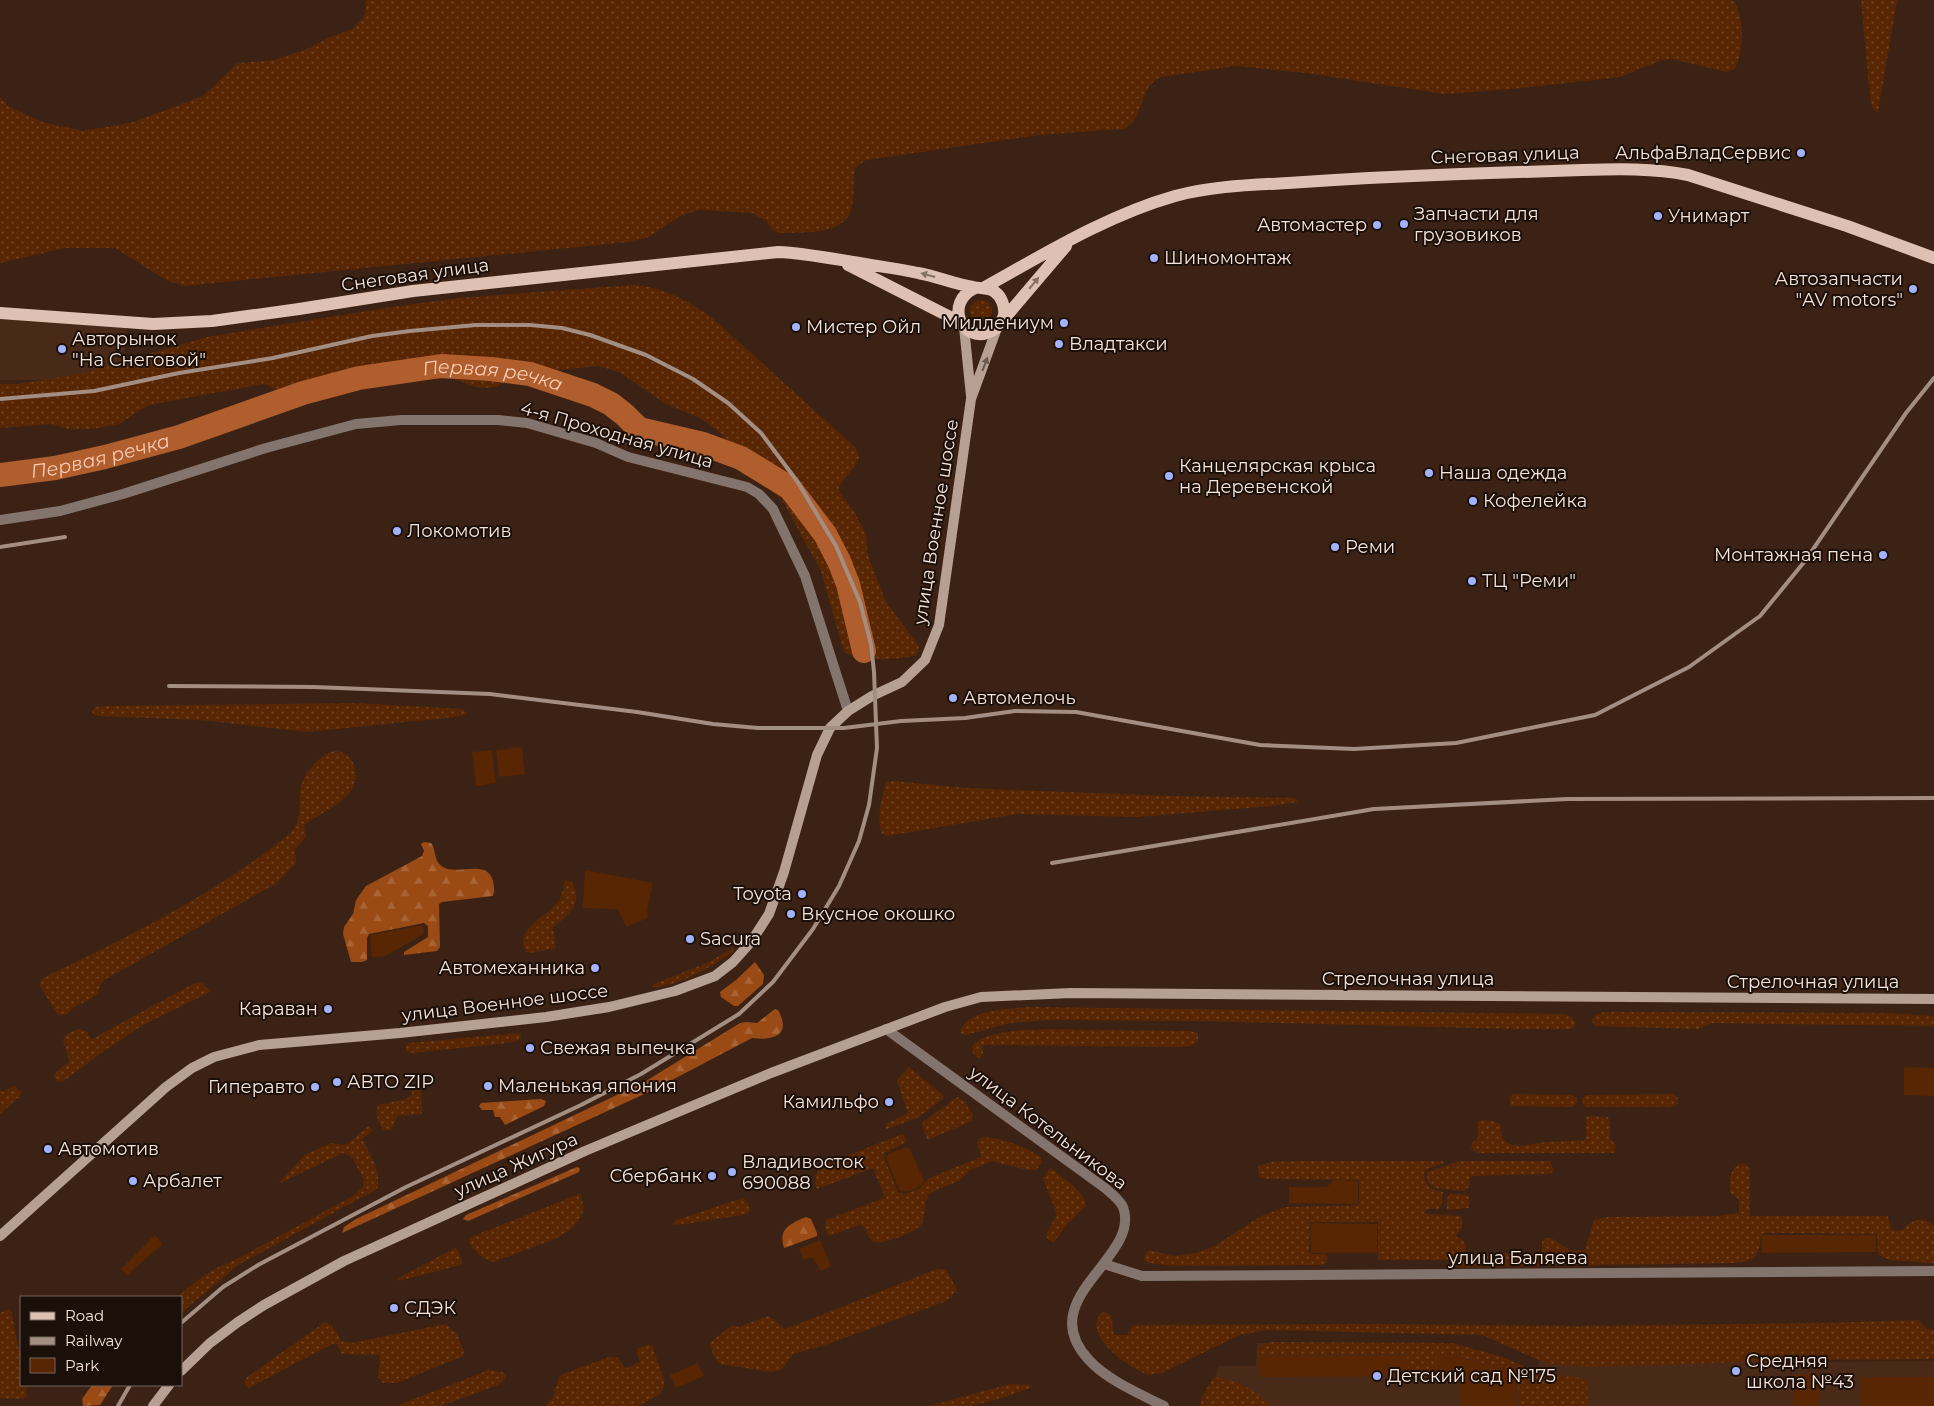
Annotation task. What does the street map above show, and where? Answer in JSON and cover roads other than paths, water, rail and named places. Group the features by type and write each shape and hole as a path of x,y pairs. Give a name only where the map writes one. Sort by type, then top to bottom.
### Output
{"main road":[{"name":"Снеговая улица","path":"0,313 153,324 212,321 413,290 778,252 918,273 980,288 1073,238 1146,206 1176,196 1205,190 1262,184 1367,178 1579,170 1657,170 1688,175 1847,226 1934,258"},
{"name":"Снеговая улица","path":"1000,324 1073,238"},
{"path":"834,259 962,324 977,334 984,334 1000,324 1004,310 1002,300 995,292 980,288 963,295 958,315 962,324"},
{"name":"улица Военное шоссе","path":"962,324 971,399"},
{"name":"улица Военное шоссе","path":"0,1236 166,1087 192,1068 214,1057 259,1045 450,1028 608,1007 675,991 715,976 733,962 751,942 768,914 784,872 817,755 830,728 848,711 872,696 902,682 925,660 929,653 939,625 971,399 1000,324"},
{"name":"Стрелочная улица","path":"886,1029 945,1007 981,998 1071,993 1934,999"},
{"name":"улица Жигура","path":"182,1370 210,1343 238,1322 264,1305 344,1261 585,1151 771,1073 886,1029"},
{"path":"152,1406 167,1386"}],"street":[{"name":"4-я Проходная улица","path":"0,520 60,511 96,502 266,448 356,424 446,419 498,420 527,423 596,443 628,456 747,487 759,494 773,509 805,576 848,711"},
{"name":"улица Котельникова","path":"886,1029 1113,1195 1122,1205 1126,1217 1122,1234 1104,1264 1087,1284 1075,1307 1073,1322 1077,1342 1088,1360 1098,1369 1144,1397 1164,1406"},
{"name":"улица Баляева","path":"1104,1264 1142,1276 1934,1271"}],"waterway":[{"name":"Первая речка","path":"0,475 55,468 105,457 179,437 303,393 359,378 441,366 530,374 593,395 611,404 639,429 703,444 741,458 790,488 825,534 839,561 848,584 864,651"}],"railway":[{"path":"0,399 94,391 179,373 273,358 372,336 410,331 476,325 530,325 562,328 590,335 646,355 693,379 728,403 761,433 797,481 836,546 860,602 871,644 877,748 869,805 859,841 839,886 813,929 773,982 739,1014 641,1074 581,1105 406,1187 258,1265 223,1287 182,1322"},
{"path":"169,686 314,687 490,694 637,712 713,724 758,728 844,728 901,721 965,718 1015,711 1076,712 1260,745 1354,749 1456,743 1595,715 1689,667 1760,616 1805,561 1906,413 1934,378"},
{"path":"0,547 65,537"},
{"path":"1052,863 1374,809 1567,799 1934,798"},
{"path":"118,1406 129,1386"}],"place":[{"name":"АльфаВладСервис","path":"1801,153"},
{"name":"Унимарт","path":"1658,216"},
{"name":"Запчасти для грузовиков","path":"1404,224"},
{"name":"Автомастер","path":"1377,225"},
{"name":"Шиномонтаж","path":"1154,258"},
{"name":"Автозапчасти \"AV motors\"","path":"1913,289"},
{"name":"Миллениум","path":"1064,323"},
{"name":"Мистер Ойл","path":"796,327"},
{"name":"Владтакси","path":"1059,344"},
{"name":"Авторынок \"На Снеговой\"","path":"62,349"},
{"name":"Наша одежда","path":"1429,473"},
{"name":"Канцелярская крыса на Деревенской","path":"1169,476"},
{"name":"Кофелейка","path":"1473,501"},
{"name":"Локомотив","path":"397,531"},
{"name":"Реми","path":"1335,547"},
{"name":"Монтажная пена","path":"1883,555"},
{"name":"ТЦ \"Реми\"","path":"1472,581"},
{"name":"Автомелочь","path":"953,698"},
{"name":"Toyota","path":"802,894"},
{"name":"Вкусное окошко","path":"791,914"},
{"name":"Sacura","path":"690,939"},
{"name":"Автомеханника","path":"595,968"},
{"name":"Караван","path":"328,1009"},
{"name":"Свежая выпечка","path":"530,1048"},
{"name":"АВТО ZIP","path":"337,1082"},
{"name":"Маленькая япония","path":"488,1086"},
{"name":"Гиперавто","path":"315,1087"},
{"name":"Камильфо","path":"889,1102"},
{"name":"Автомотив","path":"48,1149"},
{"name":"Владивосток 690088","path":"732,1172"},
{"name":"Сбербанк","path":"712,1176"},
{"name":"Арбалет","path":"133,1181"},
{"name":"СДЭК","path":"394,1308"},
{"name":"Средняя школа №43","path":"1736,1371"},
{"name":"Детский сад №175","path":"1377,1376"}]}
